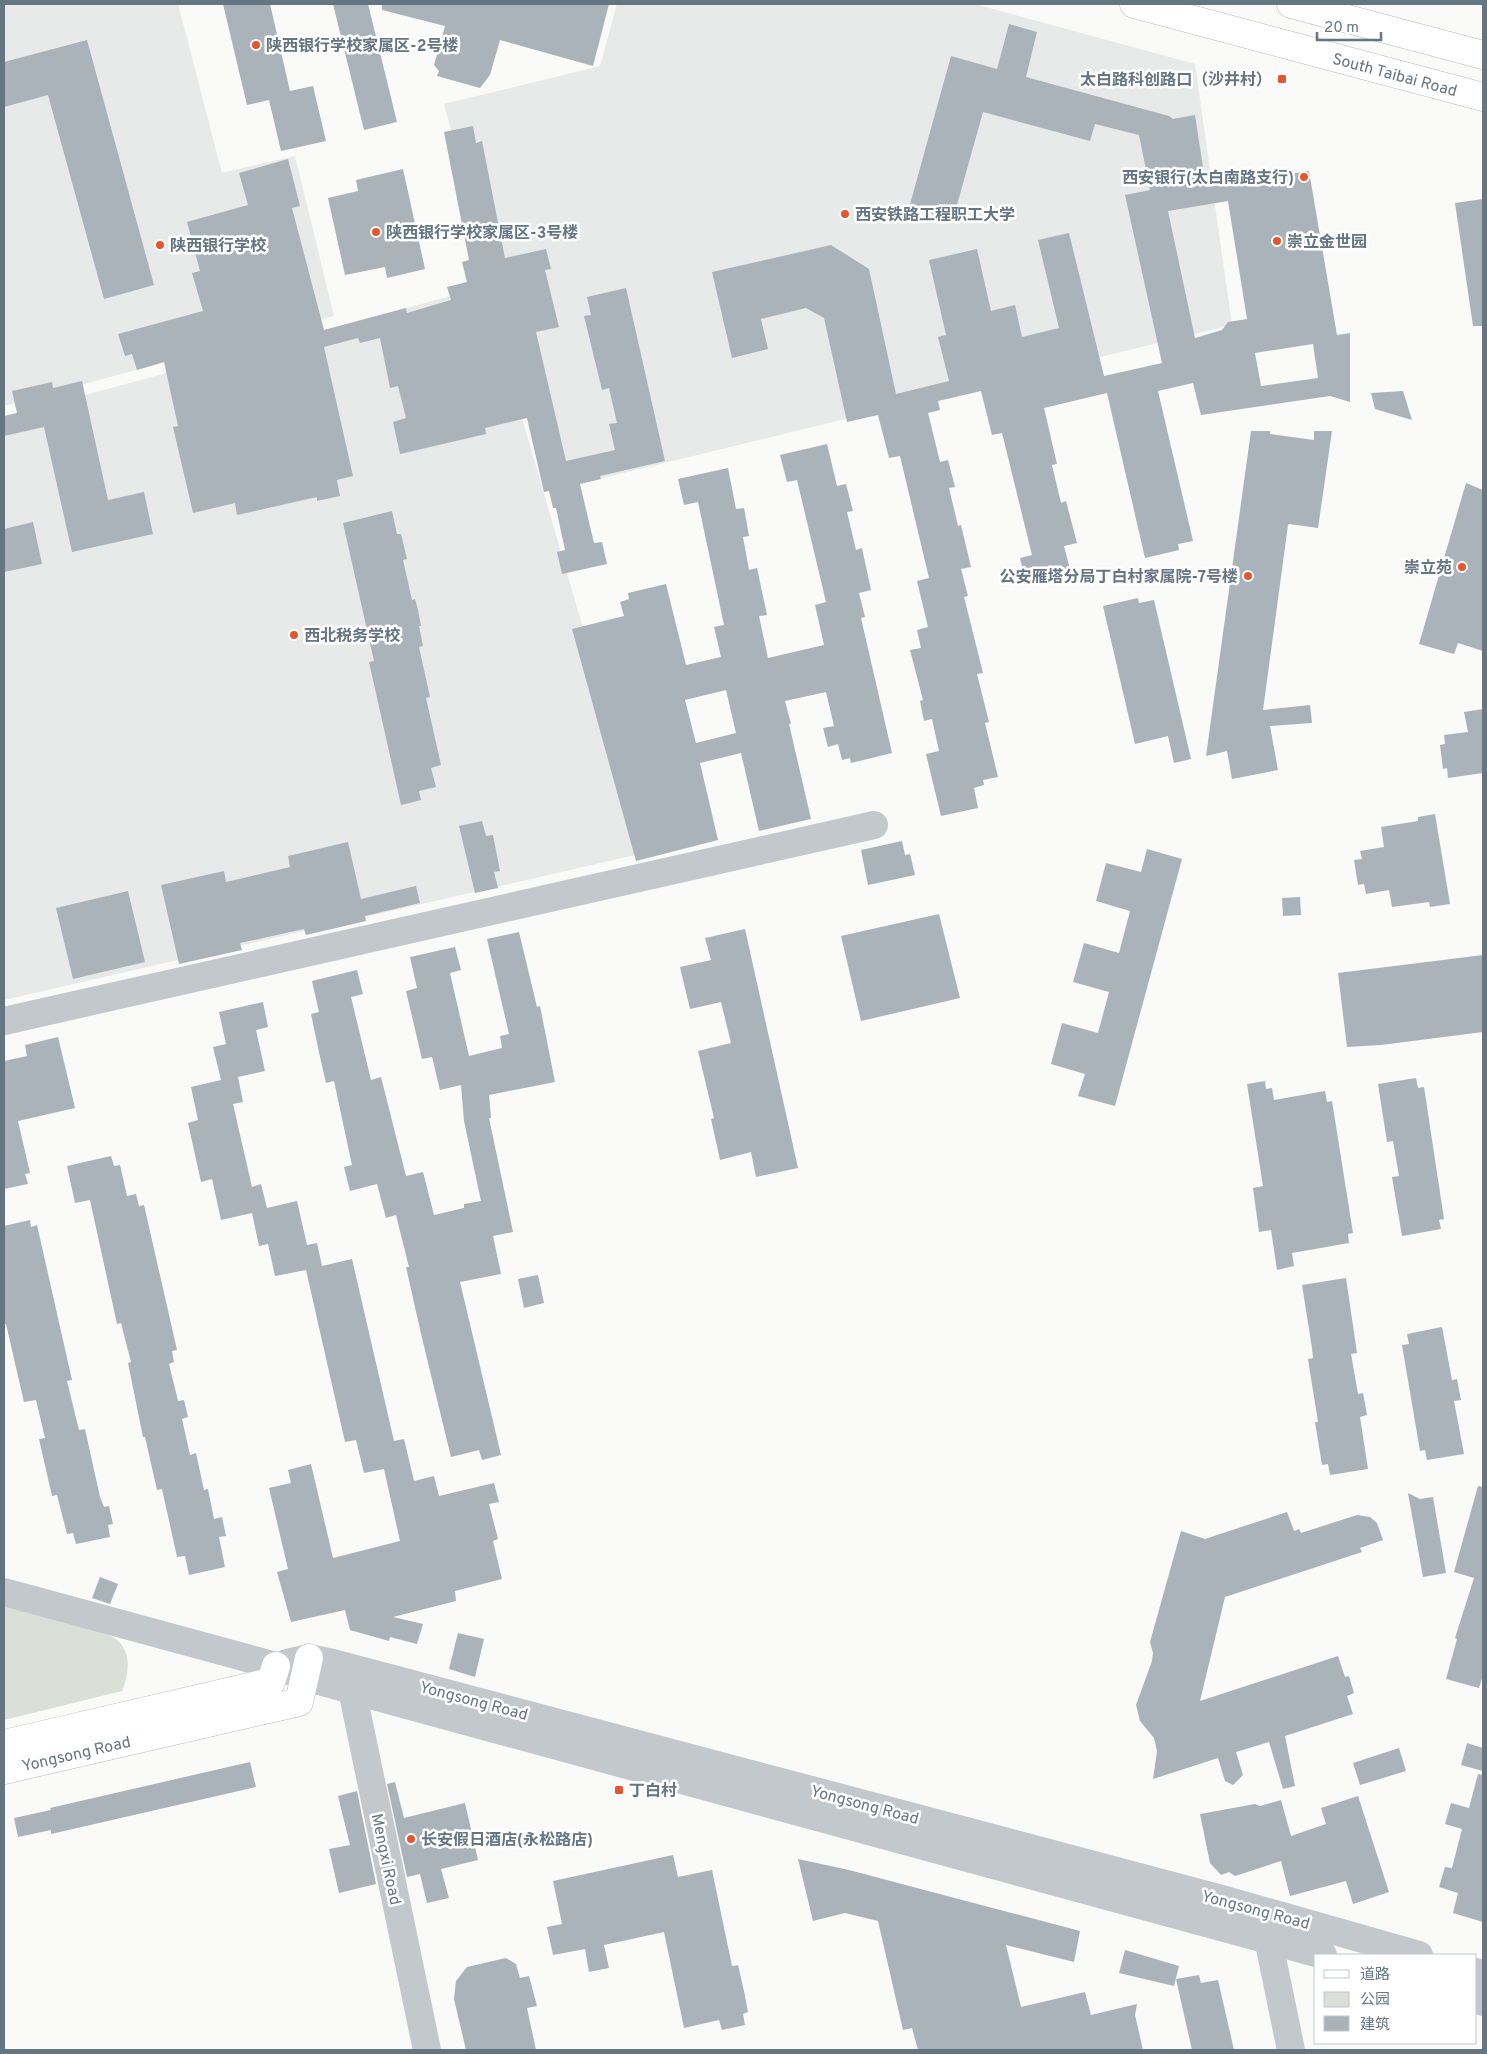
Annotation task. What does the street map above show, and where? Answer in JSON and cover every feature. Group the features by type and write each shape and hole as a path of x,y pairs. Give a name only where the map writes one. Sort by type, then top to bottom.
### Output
{"main road":[{"name":"South Taibai Road","path":"1134,4 1483,97"},
{"path":"1291,4 1483,55"},
{"name":"Yongsong Road","path":"4,1744 271,1682 276,1666"},
{"name":"Yongsong Road","path":"4,1770 299,1702 307,1668"}],"street":[{"path":"4,1021 874,825"},
{"path":"4,1592 276,1666"},
{"name":"Yongsong Road","path":"276,1666 307,1668 355,1680 1262,1910 1416,1954"},
{"name":"Yongsong Road","path":"355,1680 1320,1954"},
{"name":"Mengxi Road","path":"355,1680 427,2050"},
{"path":"1262,1910 1291,2050"}],"shaded area":[{"name":"陕西银行学校","path":"4,4 178,4 222,173 295,156 334,316 4,406"},
{"name":"西安铁路工程职工大学","path":"617,4 975,4 1195,64 1232,325 549,491 444,104 600,66"},
{"name":"西北税务学校","path":"484,287 648,852 4,1000 4,417"}],"green space":[{"path":"4,1604 83,1625 112,1636 124,1648 126,1654 128,1667 122,1691 4,1720"}],"building":[{"name":"陕西银行学校家属区-2号楼","path":"223,4 270,4 290,91 313,86 326,141 281,151 269,100 247,105"},
{"path":"333,4 368,4 397,122 364,130"},
{"path":"382,4 609,4 593,66 500,40 490,75 480,88 437,76 439,71 434,65 445,26 382,10"},
{"path":"1009,24 1037,32 1026,77 1169,116 1173,119 1195,115 1206,187 1309,171 1337,335 1350,333 1350,402 1330,396 1201,415 1193,383 1158,391 1193,541 1178,544 1179,550 1145,558 1107,393 1044,408 1057,464 1052,465 1061,503 1066,501 1077,543 1064,546 1071,573 1026,584 1020,558 1032,555 1002,433 992,435 981,391 938,401 940,410 928,413 940,462 948,460 955,487 949,488 958,526 961,525 971,567 961,569 968,596 964,597 983,673 977,674 989,722 985,723 998,777 983,780 984,785 974,788 978,808 941,816 926,754 939,751 932,719 924,721 920,701 923,700 910,650 921,648 917,630 928,627 917,581 929,578 900,456 889,458 878,415 847,422 824,318 806,308 761,319 768,349 732,358 712,272 831,245 869,269 896,394 949,381 938,337 946,335 929,260 977,249 991,311 1015,305 1022,337 1059,328 1038,240 1069,233 1104,376 1162,363 1125,195 1150,190 1139,135 1095,124 1090,141 983,112 953,219 909,208 951,56 997,69","holes":["1228,201 1247,319 1228,322 1222,330 1195,338 1168,211","1313,344 1318,378 1261,386 1255,353"]},
{"path":"87,40 154,285 104,299 48,95 4,107 4,62"},
{"path":"473,126 476,143 482,141 505,258 546,249 551,269 545,270 559,327 536,332 566,461 615,450 609,424 617,423 609,388 602,390 584,316 591,315 587,297 626,288 665,461 600,476 601,479 580,484 594,543 602,542 607,564 562,574 557,552 565,550 556,508 553,508 549,491 544,492 527,418 485,428 486,434 400,454 393,422 406,418 398,386 390,388 380,338 360,343 358,338 324,347 353,476 337,480 340,496 317,501 317,497 237,515 235,503 193,513 173,427 178,426 164,362 137,370 132,354 125,356 118,334 203,311 192,273 200,271 187,222 248,205 239,173 288,159 300,206 292,208 324,330 406,308 407,313 451,300 447,287 467,282 462,262 469,260 444,132"},
{"name":"陕西银行学校家属区-3号楼","path":"403,169 425,269 387,278 385,267 345,275 328,198 358,191 356,180"},
{"path":"1483,199 1483,326 1473,326 1455,203"},
{"path":"82,381 108,500 144,492 153,534 72,552 44,427 4,436 4,416 17,413 12,391 52,382 53,388"},
{"path":"1403,391 1412,420 1375,409 1371,393"},
{"name":"公安雁塔分局丁白村家属院-7号楼","path":"1251,431 1270,431 1270,434 1314,440 1314,431 1332,431 1318,528 1288,525 1263,710 1310,705 1312,723 1270,726 1278,770 1232,779 1227,751 1206,756"},
{"path":"827,444 837,486 846,484 853,511 847,512 856,550 862,548 871,590 859,593 865,617 861,618 892,753 851,763 850,758 842,760 838,744 828,747 823,728 834,726 826,692 785,701 811,819 759,831 741,753 700,763 718,840 636,861 572,629 624,616 620,602 629,599 628,593 666,584 686,665 721,657 714,627 724,625 698,502 684,505 678,479 728,468 736,509 744,508 749,536 743,537 749,570 757,568 767,615 759,616 768,658 824,645 815,605 826,602 797,480 787,482 780,455","holes":["726,690 736,733 696,743 685,700"]},
{"name":"崇立苑","path":"1466,483 1483,490 1483,651 1458,643 1454,654 1419,644"},
{"path":"392,511 397,534 401,534 407,559 403,560 412,600 415,599 418,610 423,646 419,647 430,697 426,698 441,765 431,768 436,787 419,791 421,800 401,805 369,662 374,661 343,523"},
{"path":"33,522 42,564 4,572 4,529"},
{"path":"1138,598 1139,603 1154,600 1191,759 1174,763 1168,736 1135,744 1103,606"},
{"path":"1483,709 1483,773 1448,778 1447,768 1443,769 1440,745 1445,744 1444,735 1468,732 1464,712"},
{"path":"1435,814 1450,904 1430,907 1429,902 1392,907 1389,890 1366,894 1364,884 1358,885 1354,860 1362,859 1360,851 1384,847 1381,827 1418,821 1418,817"},
{"path":"482,821 486,836 493,835 500,871 494,872 498,888 475,893 459,826"},
{"path":"902,841 905,855 910,854 915,875 868,885 861,850"},
{"path":"348,842 361,899 416,886 420,903 365,916 366,921 306,935 304,929 240,943 242,950 179,964 161,885 224,871 226,882 290,867 288,856"},
{"path":"1147,849 1182,859 1115,1106 1078,1096 1085,1074 1051,1064 1062,1023 1098,1033 1109,992 1073,982 1084,943 1119,953 1130,911 1096,901 1106,863 1141,872"},
{"path":"128,891 145,962 73,979 56,908"},
{"path":"1300,897 1301,915 1283,916 1282,898"},
{"path":"939,914 960,998 861,1021 841,936"},
{"path":"745,929 798,1168 756,1177 751,1152 720,1160 711,1119 714,1118 698,1051 731,1043 721,1002 690,1009 680,967 711,960 705,938"},
{"path":"519,932 537,1007 540,1006 555,1082 489,1095 491,1118 489,1118 513,1232 493,1236 501,1274 460,1282 501,1455 482,1460 479,1450 451,1457 422,1338 406,1267 409,1267 396,1215 386,1218 377,1184 350,1191 344,1167 352,1165 334,1081 326,1083 311,1014 319,1012 312,981 357,970 363,994 351,997 371,1080 381,1077 406,1176 423,1172 434,1215 464,1208 464,1204 481,1201 464,1121 461,1085 440,1090 432,1057 422,1059 406,991 417,988 410,957 455,947 461,970 450,973 469,1056 502,1048 500,1036 509,1034 487,939"},
{"path":"1483,955 1483,1032 1381,1045 1347,1047 1338,973"},
{"path":"263,1002 268,1027 256,1030 265,1071 238,1077 243,1102 233,1104 252,1187 261,1184 267,1208 297,1201 307,1245 317,1243 322,1266 352,1259 394,1441 404,1439 414,1481 434,1476 439,1496 494,1483 499,1502 489,1504 498,1539 493,1541 502,1579 455,1591 456,1601 393,1617 423,1624 417,1644 390,1637 389,1641 350,1630 345,1610 291,1622 277,1572 288,1569 269,1488 291,1483 288,1470 311,1464 333,1558 400,1541 384,1469 364,1473 356,1440 345,1442 306,1270 275,1276 268,1244 259,1246 252,1213 221,1220 212,1179 201,1182 188,1123 198,1120 191,1087 221,1080 213,1047 226,1044 219,1012"},
{"path":"58,1037 75,1108 18,1121 30,1173 25,1174 28,1184 4,1189 4,1061 27,1056 25,1045"},
{"path":"1416,1078 1418,1088 1424,1087 1444,1219 1439,1220 1441,1229 1402,1236 1392,1177 1399,1176 1393,1141 1387,1142 1378,1084"},
{"path":"1265,1081 1266,1089 1272,1088 1274,1100 1325,1091 1327,1102 1332,1101 1353,1233 1348,1234 1349,1243 1292,1253 1294,1266 1277,1270 1271,1230 1259,1232 1253,1188 1263,1186 1247,1084"},
{"path":"111,1156 114,1166 120,1165 127,1196 136,1194 139,1206 144,1205 177,1350 172,1351 174,1362 169,1364 178,1401 184,1400 188,1417 182,1419 190,1455 196,1453 204,1490 208,1489 214,1519 222,1517 226,1536 219,1537 225,1567 189,1575 185,1556 177,1557 162,1489 157,1490 145,1437 143,1437 128,1363 131,1362 121,1323 117,1324 90,1200 75,1203 67,1166"},
{"path":"30,1220 31,1227 37,1225 72,1380 67,1381 79,1430 85,1429 100,1497 104,1507 109,1506 113,1524 108,1525 110,1537 76,1544 73,1533 67,1534 57,1495 52,1496 39,1439 45,1438 36,1400 24,1402 6,1324 4,1325 4,1226"},
{"path":"538,1275 544,1303 524,1308 518,1279"},
{"path":"1346,1278 1357,1353 1351,1354 1358,1394 1363,1393 1367,1415 1360,1417 1368,1469 1330,1475 1328,1464 1322,1465 1315,1422 1318,1422 1308,1359 1313,1358 1302,1285"},
{"path":"1442,1327 1452,1380 1457,1379 1461,1400 1454,1401 1464,1454 1427,1460 1425,1450 1420,1451 1402,1345 1409,1344 1407,1334"},
{"path":"1478,1486 1483,1487 1483,1675 1479,1688 1446,1679 1457,1639 1455,1638 1474,1578 1454,1572"},
{"path":"1408,1493 1420,1499 1433,1497 1446,1573 1423,1577"},
{"path":"1287,1512 1294,1531 1299,1529 1301,1533 1357,1515 1370,1517 1377,1523 1383,1540 1360,1548 1362,1552 1225,1597 1200,1701 1338,1656 1345,1677 1349,1676 1354,1693 1347,1696 1353,1714 1285,1736 1295,1786 1283,1789 1269,1742 1236,1752 1243,1775 1233,1785 1225,1781 1218,1758 1153,1779 1157,1751 1154,1738 1140,1721 1136,1705 1152,1661 1153,1653 1150,1642 1181,1531 1205,1539"},
{"path":"100,1577 118,1584 110,1604 92,1598"},
{"path":"458,1633 484,1639 475,1677 449,1669"},
{"path":"1467,1743 1483,1748 1483,1771 1461,1765"},
{"path":"1399,1748 1406,1771 1360,1785 1353,1763"},
{"path":"250,1762 256,1787 51,1834 51,1830 18,1837 14,1818"},
{"path":"1478,1774 1483,1775 1483,1922 1453,1913 1458,1893 1439,1887 1445,1867 1452,1868 1462,1829 1445,1824 1451,1803 1469,1808"},
{"path":"395,1782 404,1818 465,1803 478,1860 441,1869 449,1898 427,1903 420,1874 407,1877 387,1784"},
{"path":"357,1791 376,1884 339,1893 329,1849 350,1845 338,1796"},
{"path":"1358,1796 1389,1892 1353,1904 1346,1881 1290,1896 1281,1861 1235,1876 1229,1872 1221,1875 1210,1863 1200,1814 1255,1804 1260,1806 1281,1800 1291,1836 1326,1824 1321,1808"},
{"path":"673,1855 678,1877 712,1870 732,1966 738,1965 744,1991 748,2012 743,2014 745,2025 722,2030 719,2020 684,2028 664,1932 604,1945 609,1968 589,1972 585,1949 553,1955 547,1927 562,1924 553,1881"},
{"path":"798,1859 849,1870 1080,1931 1074,1962 1006,1945 1021,2007 1085,1992 1091,2015 1137,2004 1135,2015 1143,2050 918,2050 912,2028 903,2030 878,1921 845,1913 813,1921"},
{"path":"1125,1950 1179,1966 1174,1986 1119,1973"},
{"path":"506,1958 516,1964 520,1978 529,1976 537,2006 527,2008 536,2050 466,2050 454,1999 456,1981 467,1967"},
{"path":"1199,1975 1201,1983 1218,1980 1234,2050 1192,2050 1176,1979"}],"place":[{"name":"陕西银行学校家属区-2号楼","path":"256,45"},
{"name":"太白路科创路口（沙井村）","path":"1282,79"},
{"name":"西安银行(太白南路支行)","path":"1304,177"},
{"name":"西安铁路工程职工大学","path":"845,214"},
{"name":"陕西银行学校家属区-3号楼","path":"376,232"},
{"name":"崇立·金世园","path":"1277,241"},
{"name":"陕西银行学校","path":"160,245"},
{"name":"崇立苑","path":"1462,567"},
{"name":"公安雁塔分局丁白村家属院-7号楼","path":"1248,576"},
{"name":"西北税务学校","path":"294,635"},
{"name":"丁白村","path":"619,1790"},
{"name":"长安假日酒店(永松路店)","path":"411,1839"}]}
